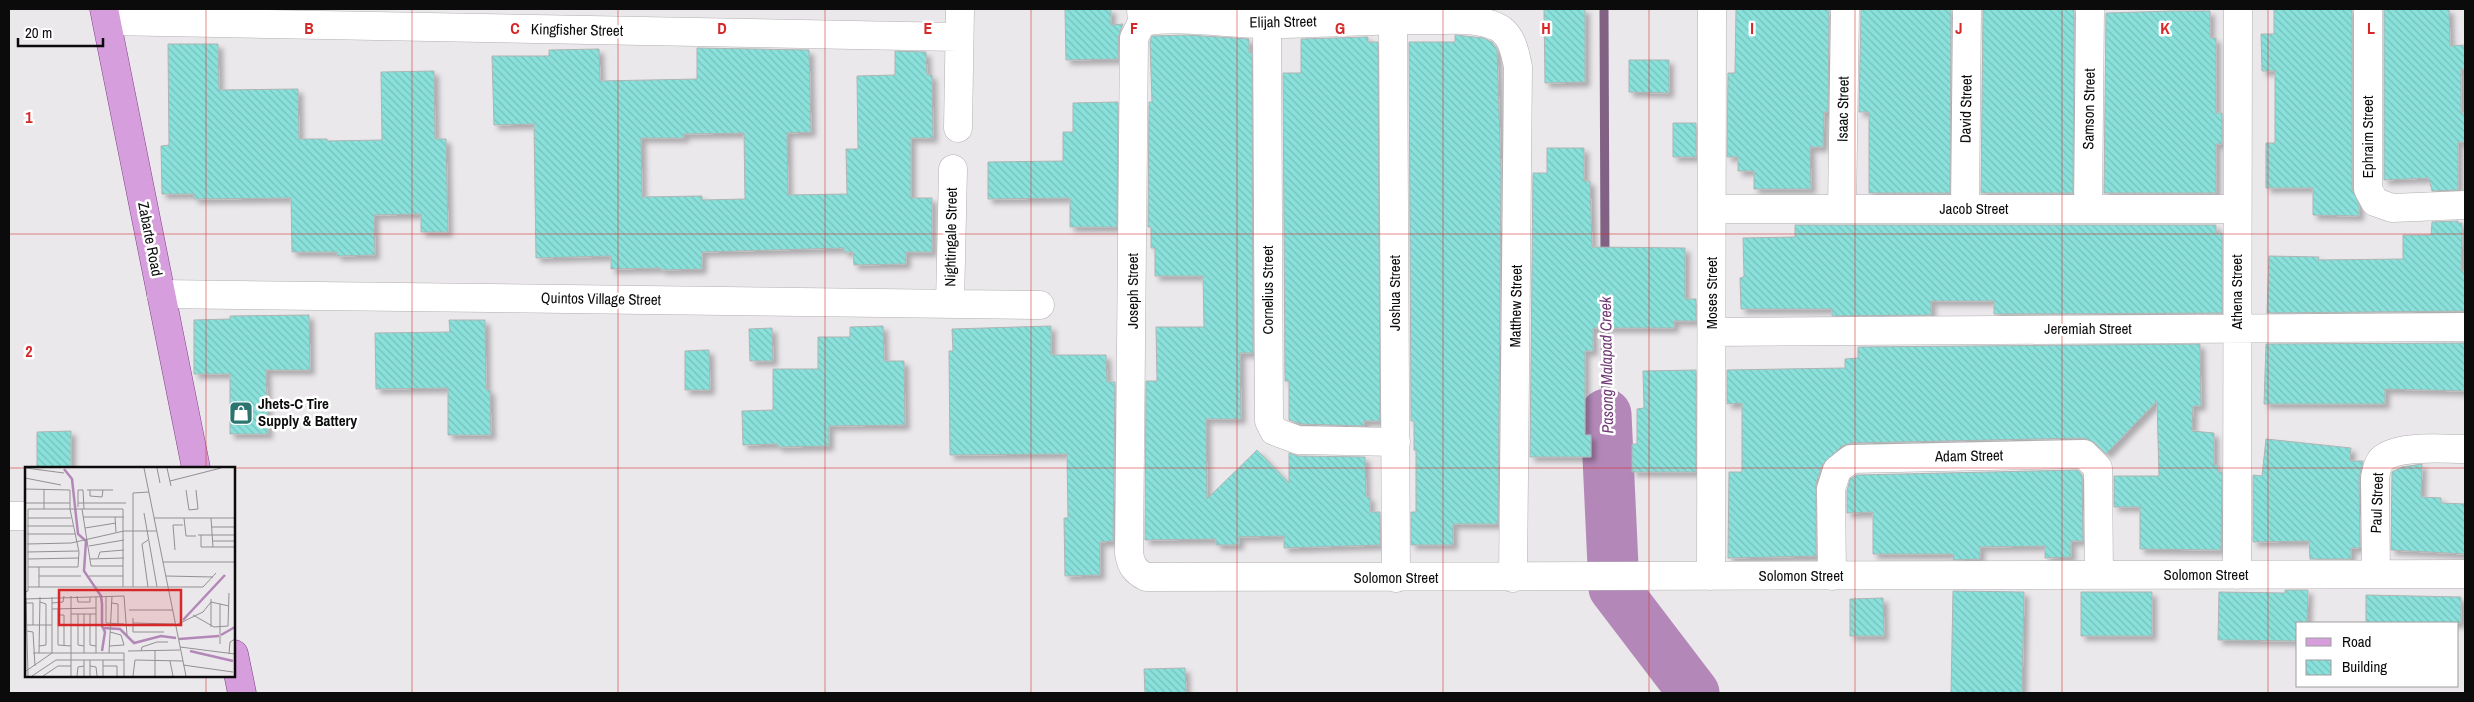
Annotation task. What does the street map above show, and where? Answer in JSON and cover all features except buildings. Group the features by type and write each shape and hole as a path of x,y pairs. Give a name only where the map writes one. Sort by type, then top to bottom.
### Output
{"main road":[{"name":"Zabarte Road","path":"105,15 196,467"},
{"path":"235,659 242,693"}],"street":[{"path":"958,128 958,37 960,9"},
{"name":"Moses Street","path":"1711,576 1712,9"},
{"name":"Isaac Street","path":"1842,209 1845,9"},
{"name":"David Street","path":"1965,208 1967,9"},
{"name":"Samson Street","path":"2088,208 2090,9"},
{"name":"Athena Street","path":"2237,575 2238,9"},
{"name":"Ephraim Street","path":"2368,9 2368,189 2375,202 2392,208 2465,205"},
{"name":"Elijah Street","path":"1141,16 1160,19 1267,24 1394,14 1482,21 1498,26 1509,36"},
{"name":"Joshua Street","path":"1394,14 1396,578"},
{"name":"Kingfisher Street","path":"105,15 958,37"},
{"name":"Joseph Street","path":"1137,573 1131,565 1129,553 1134,38 1141,16"},
{"name":"Cornelius Street","path":"1267,24 1269,421 1274,431 1298,440 1396,442"},
{"name":"Matthew Street","path":"1509,36 1515,51 1518,67 1513,578"},
{"name":"Nightingale Street","path":"950,304 953,169"},
{"name":"Jacob Street","path":"1712,209 2237,208"},
{"name":"Quintos Village Street","path":"161,294 1040,305"},
{"name":"Jeremiah Street","path":"1712,332 2465,327"},
{"name":"Paul Street","path":"2376,574 2375,478 2376,468 2381,460 2402,450 2465,449"},
{"name":"Adam Street","path":"1832,576 1831,489 1837,470 1852,459 2084,454 2098,468 2100,575"},
{"path":"9,516 25,516"},
{"name":"Solomon Street","path":"1137,573 1156,579 2465,574"}],"waterway":[{"name":"Pasong Malapad Creek","path":"1604,9 1605,258"},
{"name":"Pasong Malapad Creek","path":"1605,316 1606,414"},
{"name":"Pasong Malapad Creek","path":"1606,414 1614,588 1694,693"}],"place":[{"name":"Jhets-C Tire Supply & Battery","path":"241,413"}]}
